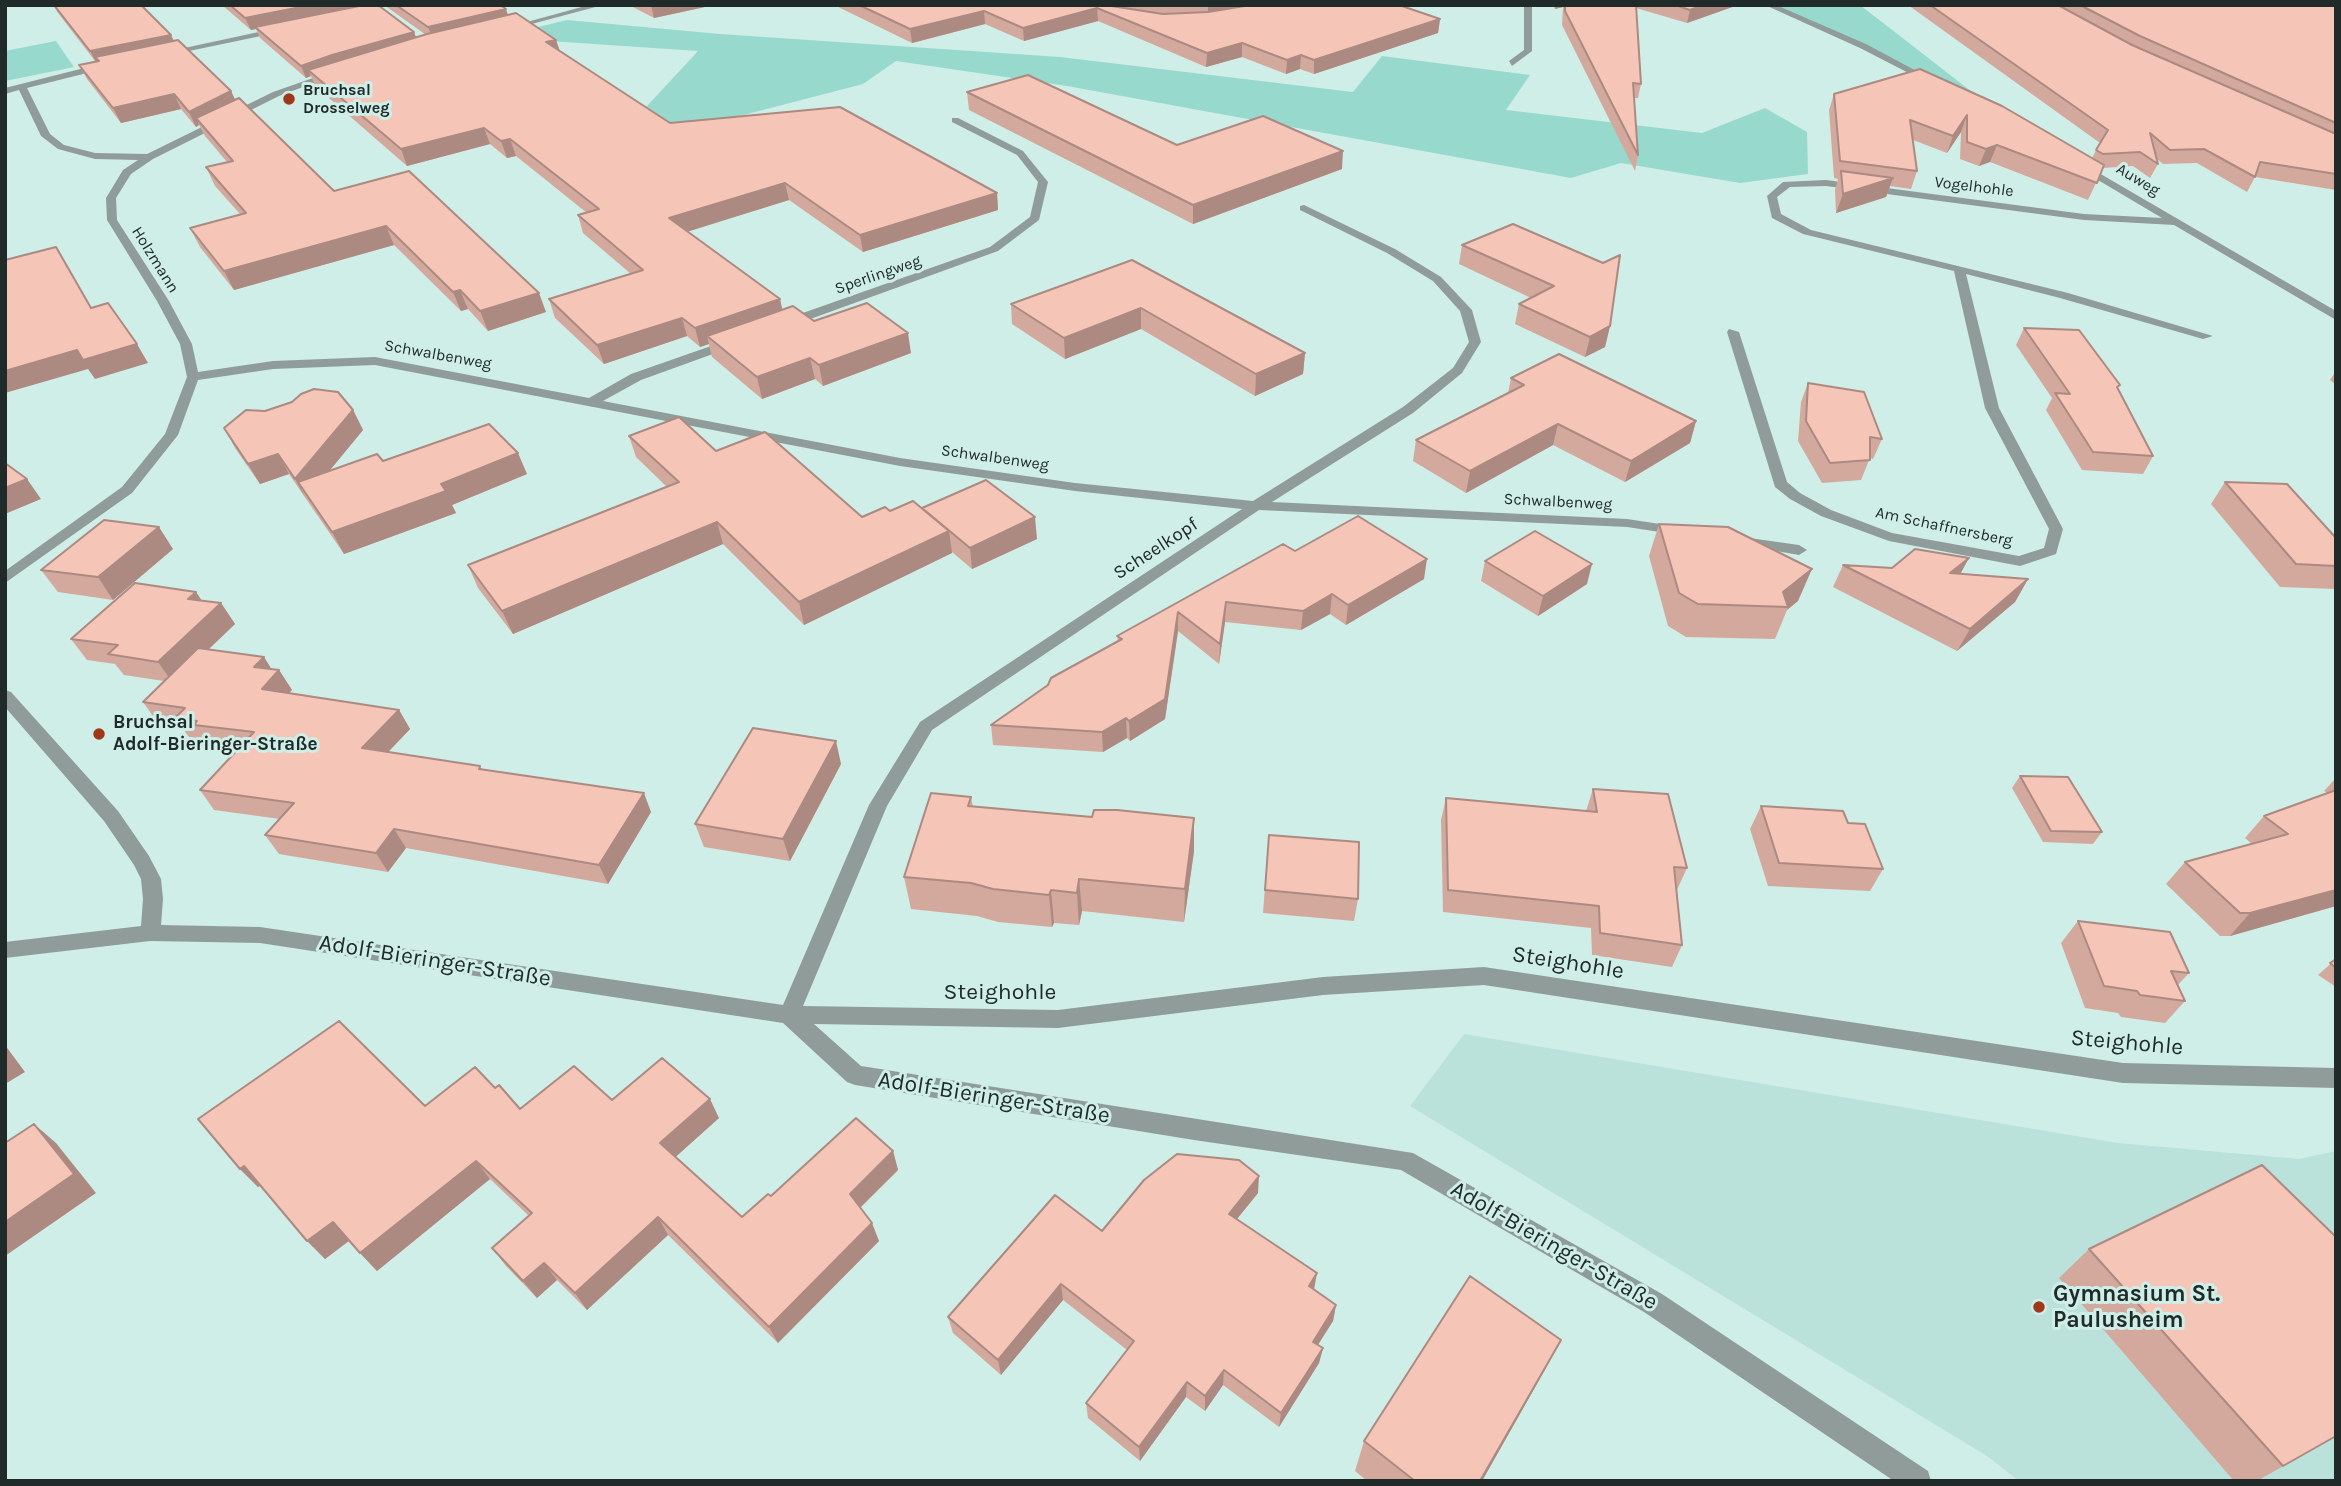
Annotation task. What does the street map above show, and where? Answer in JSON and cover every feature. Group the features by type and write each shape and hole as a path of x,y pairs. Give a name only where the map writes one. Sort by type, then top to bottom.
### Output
{"street":[{"path":"492,32 599,5"},
{"path":"1512,63 1528,51 1528,5"},
{"path":"1769,5 1863,46 1948,90"},
{"path":"158,55 292,27"},
{"path":"5,91 117,63"},
{"name":"Holzmann","path":"193,377 186,344 112,220 111,198 127,172 214,122 276,94 354,68"},
{"path":"22,88 46,136 61,147 95,156 149,157"},
{"name":"Sperlingweg","path":"780,326 994,249 1035,218 1043,182 1020,153 955,120"},
{"name":"Auweg","path":"2065,156 2336,316"},
{"name":"Vogelhohle","path":"1959,269 1798,228 1776,216 1772,196 1787,184 1826,183 2084,217 2177,222"},
{"name":"Scheelkopf","path":"789,1015 878,805 926,726 1256,506 1408,410 1458,370 1475,342 1466,310 1437,279 1391,251 1304,208"},
{"path":"1959,269 2064,295 2207,336"},
{"name":"Am Schaffnersberg","path":"1733,332 1780,484 1826,513 1889,537 2020,561 2051,551 2056,529 1992,408 1959,269"},
{"path":"590,403 636,377 741,339"},
{"name":"Schwalbenweg","path":"193,377 273,365 375,361 914,464 1075,487 1256,506 1627,523 1693,534"},
{"path":"5,578 127,490 171,435 193,377"},
{"path":"1733,540 1799,550"},
{"path":"5,696 111,816 142,861 151,879 153,899 150,933"},
{"name":"Adolf-Bieringer-Straße","path":"5,950 150,933 260,935 789,1015 855,1075 1181,1128 1405,1160 1653,1303 1918,1481"},
{"name":"Steighohle","path":"789,1015 1058,1020 1323,986 1484,976 2123,1073 2336,1078"}],"shaded area":[{"name":"Gymnasium St. Paulusheim","path":"1464,1034 2118,1143 2299,1159 2336,1151 2336,1481 2019,1481 1987,1456 1410,1106"}],"green space":[{"path":"1769,5 1860,5 1985,102 1973,103 1863,46"},
{"path":"567,20 720,34 1060,57 1353,92 1382,56 1530,75 1506,110 1702,133 1765,108 1807,132 1808,174 1740,183 1621,163 1571,178 1067,86 896,61 863,84 651,139 623,132 698,51 549,41 530,29"},
{"path":"56,41 74,67 5,81 5,51"}],"building":[{"path":"54,5 141,5 171,35 90,51"},
{"path":"230,5 311,5 245,18"},
{"path":"364,5 378,5 414,32 301,66 255,27"},
{"path":"396,5 500,5 506,9 428,27"},
{"path":"859,5 1105,5 1163,14 1208,12 1251,5 1399,5 1440,19 1314,60 1301,55 1287,60 1242,43 1207,53 1097,8 1023,28 984,11 910,29"},
{"path":"1565,5 1636,5 1641,84 1633,83 1638,155 1565,11"},
{"path":"1675,5 1703,5 1690,10"},
{"path":"1930,5 2058,5 2132,45 2336,134 2336,174 2260,162 2255,177 2204,149 2170,150 2150,133 2158,164 2140,152 2103,154 2096,150 2108,130"},
{"path":"2080,5 2336,5 2336,123 2140,36"},
{"path":"516,13 556,40 546,42 670,123 840,107 997,193 860,235 785,183 669,218 780,299 695,328 682,318 597,345 549,299 643,270 578,215 599,209 510,139 501,141 484,128 401,149 308,70 427,34"},
{"path":"178,40 231,91 189,112 174,94 113,108 79,65 99,61 95,57"},
{"path":"1920,69 2002,106 2104,165 2097,183 1997,145 1986,149 1967,142 1967,115 1953,136 1910,120 1917,171 1840,161 1834,94"},
{"path":"1028,75 1177,145 1263,116 1343,151 1193,205 967,92"},
{"path":"239,98 334,191 409,171 539,293 480,311 460,290 453,292 386,226 224,271 190,228 246,213 206,167 233,161 196,118"},
{"path":"1841,171 1893,178 1843,194"},
{"path":"1513,224 1603,263 1620,255 1610,326 1590,337 1519,304 1554,286 1462,245"},
{"path":"56,247 91,308 108,303 137,344 83,360 77,350 5,371 5,260"},
{"path":"1132,260 1305,353 1256,374 1141,308 1064,338 1011,304"},
{"path":"867,303 908,333 819,365 810,358 757,377 707,336 793,306 814,321"},
{"path":"2024,328 2079,330 2120,385 2117,387 2153,456 2093,452 2055,393 2070,394"},
{"path":"1559,354 1696,421 1631,461 1558,424 1470,471 1416,440 1524,385 1511,378"},
{"path":"1808,383 1864,392 1882,439 1870,437 1870,460 1830,463 1806,421"},
{"path":"314,389 338,392 353,410 295,479 278,454 248,464 224,428 246,410 265,411 292,402 301,394"},
{"path":"679,417 716,451 765,432 862,517 885,507 890,511 913,501 949,531 799,602 717,522 502,611 468,565 679,482 629,436"},
{"path":"489,424 518,453 441,484 446,491 332,532 298,482 377,454 383,461"},
{"path":"5,463 27,479 5,488"},
{"path":"986,480 1035,517 970,548 922,508"},
{"path":"2225,482 2287,484 2336,538 2336,566 2296,564"},
{"path":"1358,516 1427,559 1348,605 1332,594 1303,611 1226,602 1220,644 1178,612 1165,699 1129,721 1126,718 1102,732 991,725 1048,685 1051,678 1122,639 1117,636 1283,544 1295,551"},
{"path":"104,520 159,527 98,577 41,570"},
{"path":"1659,524 1728,527 1812,569 1783,592 1788,607 1698,604 1679,593"},
{"path":"1535,531 1592,564 1543,596 1485,561"},
{"path":"1915,549 1969,558 1950,573 2028,579 1970,629 1843,565 1892,568"},
{"path":"135,583 196,592 188,599 221,603 158,662 108,654 118,645 71,639"},
{"path":"198,648 264,657 254,667 279,670 262,689 399,710 362,748 480,766 479,769 644,793 599,865 394,829 376,853 265,835 294,803 200,790 254,732 194,725 197,721 175,718 185,708 143,702"},
{"path":"753,728 836,741 783,839 695,824"},
{"path":"2020,776 2068,777 2102,832 2051,831"},
{"path":"1593,789 1668,794 1687,868 1674,867 1682,945 1600,933 1599,906 1448,890 1446,798 1597,812"},
{"path":"2336,790 2336,890 2250,913 2240,913 2185,862 2288,834 2264,816"},
{"path":"931,793 971,797 968,806 1092,817 1094,810 1117,810 1194,818 1185,889 1079,879 1077,893 1051,890 1049,895 993,889 971,883 904,877"},
{"path":"1761,806 1843,811 1848,823 1865,824 1883,869 1779,863"},
{"path":"1269,835 1359,842 1358,899 1265,890"},
{"path":"2078,921 2170,932 2189,973 2171,971 2185,1001 2140,995 2137,991 2104,986"},
{"path":"339,1021 425,1106 475,1067 495,1088 499,1085 520,1109 574,1066 612,1100 662,1058 710,1099 660,1143 742,1217 768,1194 771,1196 856,1118 893,1151 850,1194 872,1223 769,1327 658,1217 575,1293 544,1263 523,1281 492,1248 532,1213 476,1161 360,1253 333,1222 307,1241 244,1166 240,1169 198,1119"},
{"path":"34,1124 74,1174 5,1222 5,1143"},
{"path":"1177,1154 1239,1160 1259,1176 1229,1214 1317,1273 1309,1286 1336,1305 1313,1342 1323,1348 1281,1413 1224,1370 1205,1396 1187,1382 1139,1447 1086,1403 1134,1341 1061,1284 998,1360 948,1317 1055,1195 1102,1231 1144,1180"},
{"path":"2262,1165 2336,1237 2336,1436 2283,1466 2089,1249"},
{"path":"1470,1276 1561,1340 1480,1481 1415,1481 1364,1441"}],"place":[{"name":"Bruchsal Drosselweg","path":"289,99"},
{"name":"Bruchsal Adolf-Bieringer-Straße","path":"99,734"},
{"name":"Gymnasium St. Paulusheim","path":"2039,1307"}]}
